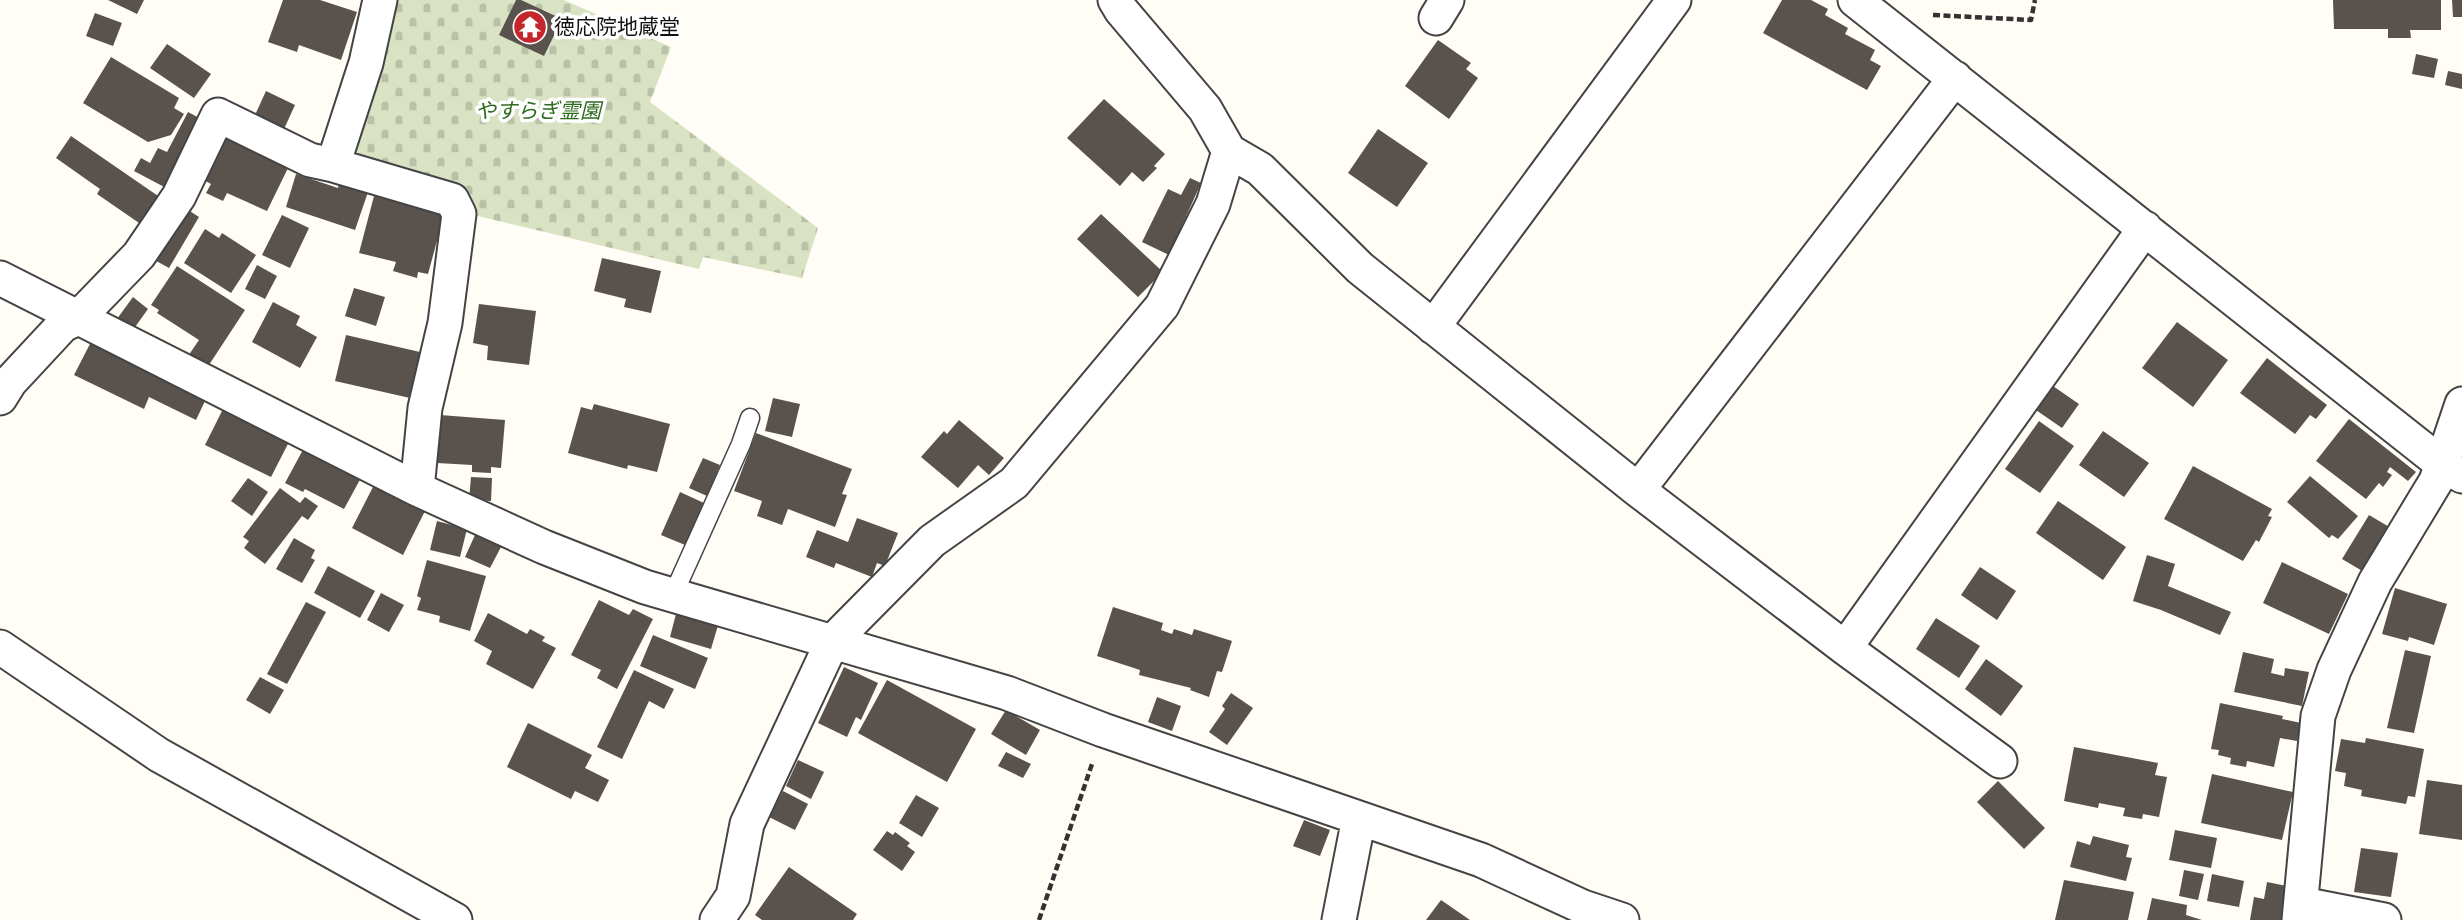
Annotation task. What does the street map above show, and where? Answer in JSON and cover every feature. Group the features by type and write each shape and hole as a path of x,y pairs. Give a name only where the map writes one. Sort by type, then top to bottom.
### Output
{"street":[{"path":"332,165 366,63 380,0"},
{"path":"1115,0 1205,109 1229,151 1260,169 1360,268 1638,490 1845,648 2000,761"},
{"path":"1433,327 1674,0"},
{"path":"1855,0 2452,470"},
{"path":"1638,490 1955,78"},
{"path":"0,398 10,382 63,326 78,318 139,255 178,197 218,115 310,160 452,200 459,214 444,323 425,408 417,489"},
{"path":"717,920 733,896 747,824 832,642 932,541 1014,483 1162,306 1213,204 1229,151"},
{"path":"1845,648 2145,228"},
{"path":"0,278 417,489 544,547 645,587 1007,693 1103,730 1481,860 1583,908 1622,920"},
{"path":"2384,920 2300,912 2318,716 2334,670 2375,582 2436,481 2452,470 2462,404"},
{"path":"0,647 159,755 455,920"},
{"path":"1339,920 1360,818"}],"lane":[{"path":"673,595 741,444 750,418"}],"path":[{"path":"1886,23 1897,14 2031,20 2035,0"},
{"path":"1039,920 1103,730"}],"green space":[{"name":"やすらぎ霊園","path":"390,0 564,0 671,47 650,102 818,228 802,278 703,257 699,269 474,215 364,162 355,148"}],"building":[{"path":"108,0 144,0 137,14"},
{"path":"283,0 320,0 357,12 341,60 299,45 297,52 268,42"},
{"name":"徳応院地蔵堂","path":"516,0 562,19 544,56 499,35"},
{"path":"1782,0 1811,0 1828,9 1825,15 1848,28 1845,34 1875,50 1870,60 1881,66 1867,90 1763,33"},
{"path":"2333,0 2441,0 2441,30 2410,30 2411,38 2388,38 2388,29 2334,29"},
{"path":"2452,0 2462,0 2462,17 2453,17"},
{"path":"95,13 122,23 113,46 86,36"},
{"path":"1438,40 1471,63 1466,69 1478,78 1449,119 1405,86"},
{"path":"167,44 211,74 194,98 150,68"},
{"path":"2416,54 2438,59 2434,78 2412,74"},
{"path":"111,57 179,98 174,108 184,114 171,135 148,142 83,103"},
{"path":"2448,71 2462,74 2462,89 2445,85"},
{"path":"266,91 295,105 284,129 255,115"},
{"path":"1104,99 1165,154 1154,166 1157,168 1143,182 1132,172 1120,186 1067,138"},
{"path":"188,112 203,120 168,189 134,171 141,158 150,163 158,148 167,152"},
{"path":"1378,129 1428,163 1397,207 1348,173"},
{"path":"71,136 161,198 142,225 97,194 100,189 56,158"},
{"path":"222,137 288,168 267,211 227,193 223,201 206,193 211,184 202,179"},
{"path":"296,174 338,188 339,182 368,192 355,230 286,207"},
{"path":"1190,178 1201,183 1169,255 1142,242 1168,189 1181,195"},
{"path":"374,196 444,215 428,274 418,272 417,278 393,271 396,262 359,253"},
{"path":"182,206 199,217 169,268 151,258"},
{"path":"1101,214 1163,272 1138,297 1077,239"},
{"path":"282,215 309,228 290,268 262,255"},
{"path":"205,229 219,238 222,233 256,255 231,293 184,263"},
{"path":"602,258 661,271 651,313 624,307 626,299 594,291"},
{"path":"257,265 277,276 265,299 245,289"},
{"path":"177,266 245,310 205,371 186,359 199,340 157,313 159,310 151,305"},
{"path":"354,288 385,297 376,326 345,316"},
{"path":"133,297 148,309 130,334 114,323"},
{"path":"273,302 300,316 296,325 317,337 300,368 252,342"},
{"path":"479,304 536,311 529,365 487,360 488,346 473,343"},
{"path":"2177,322 2228,360 2193,407 2142,368"},
{"path":"346,335 420,352 410,398 335,381"},
{"path":"92,340 199,392 197,396 205,401 196,420 149,397 144,409 74,375"},
{"path":"2267,358 2327,405 2316,419 2310,415 2295,434 2240,393"},
{"path":"2050,384 2079,404 2062,428 2033,408"},
{"path":"773,398 800,404 792,437 765,431"},
{"path":"594,404 670,424 657,472 628,465 627,469 568,453 581,407 592,410"},
{"path":"224,407 290,440 271,477 205,445"},
{"path":"440,415 505,420 501,468 491,467 491,473 472,472 472,465 437,463"},
{"path":"2349,419 2416,472 2408,481 2390,467 2387,472 2392,475 2383,487 2379,483 2366,499 2316,461"},
{"path":"959,420 1004,458 989,475 978,465 958,488 921,457 944,431 947,434"},
{"path":"2039,421 2074,446 2040,493 2005,469"},
{"path":"2103,431 2149,463 2124,497 2079,465"},
{"path":"756,433 852,469 842,494 847,495 835,527 788,509 782,525 757,516 762,501 734,491"},
{"path":"305,446 362,476 344,509 305,489 303,492 285,483"},
{"path":"703,458 720,465 707,496 689,488"},
{"path":"2193,466 2272,509 2268,516 2272,517 2259,542 2256,540 2243,561 2164,519"},
{"path":"2310,476 2358,516 2338,539 2332,535 2329,538 2287,502"},
{"path":"471,477 492,478 491,501 469,500"},
{"path":"248,478 268,492 252,516 231,501"},
{"path":"375,483 426,509 403,555 352,528"},
{"path":"280,488 300,503 305,497 318,506 308,520 302,516 265,564 244,548 249,541 243,537"},
{"path":"680,492 704,503 685,545 661,535"},
{"path":"2058,501 2126,547 2103,580 2036,533"},
{"path":"2369,515 2391,528 2364,572 2342,559"},
{"path":"857,518 898,533 885,566 877,563 872,577 836,563 834,568 806,557 817,530 848,542"},
{"path":"437,521 467,529 460,557 430,550"},
{"path":"475,535 501,547 490,568 465,557"},
{"path":"294,538 315,550 311,558 315,560 302,583 276,569"},
{"path":"2147,555 2175,564 2168,586 2231,612 2220,635 2133,601"},
{"path":"427,560 486,576 470,631 439,622 440,616 417,610 421,598 417,596"},
{"path":"2282,562 2348,594 2329,634 2263,603"},
{"path":"328,566 375,591 360,618 314,593"},
{"path":"1980,567 2016,591 1997,620 1961,595"},
{"path":"2395,588 2447,604 2434,645 2409,637 2408,641 2382,634"},
{"path":"381,593 404,605 389,632 367,620"},
{"path":"599,600 629,615 633,609 653,619 617,689 597,678 601,670 571,655"},
{"path":"306,602 326,612 287,684 267,674"},
{"path":"1113,607 1163,623 1161,630 1172,634 1174,629 1192,635 1194,629 1232,641 1222,672 1217,671 1209,697 1190,690 1191,688 1139,675 1140,670 1097,656"},
{"path":"677,610 719,622 711,649 670,637"},
{"path":"488,613 527,634 530,629 545,637 542,641 556,648 533,689 486,664 492,651 474,641"},
{"path":"1936,618 1980,646 1959,678 1916,649"},
{"path":"653,635 708,658 695,689 640,666"},
{"path":"2405,650 2431,656 2414,733 2387,728"},
{"path":"2243,652 2274,659 2271,673 2284,676 2285,668 2309,672 2302,706 2234,692"},
{"path":"1986,659 2023,686 2001,716 1965,689"},
{"path":"844,667 878,683 861,720 856,717 847,737 818,723"},
{"path":"634,670 674,689 664,709 649,701 622,759 597,747"},
{"path":"260,677 284,690 270,714 246,700"},
{"path":"887,680 976,729 947,782 858,733"},
{"path":"1231,693 1253,708 1227,745 1209,732 1225,709 1222,706"},
{"path":"1157,697 1181,706 1172,731 1148,722"},
{"path":"2220,703 2283,716 2282,719 2301,723 2297,741 2280,738 2274,767 2247,761 2246,767 2230,764 2231,758 2218,755 2219,750 2211,749"},
{"path":"1006,710 1040,730 1026,755 991,734"},
{"path":"528,723 592,755 585,768 609,780 598,802 575,791 571,799 507,767"},
{"path":"2366,738 2424,749 2415,797 2408,796 2406,804 2361,796 2362,790 2344,786 2346,773 2335,771 2341,739 2365,743"},
{"path":"2074,747 2158,763 2155,775 2167,777 2159,817 2143,814 2142,819 2123,816 2125,808 2099,803 2098,808 2064,801"},
{"path":"1006,752 1031,764 1023,778 998,766"},
{"path":"798,760 824,772 811,799 786,786"},
{"path":"2212,774 2293,792 2282,840 2201,823"},
{"path":"2427,780 2462,785 2462,840 2419,834"},
{"path":"1998,781 2045,828 2024,849 1977,802"},
{"path":"783,791 808,804 795,830 769,817"},
{"path":"916,795 939,808 922,837 899,823"},
{"path":"1304,820 1330,830 1320,856 1293,846"},
{"path":"2175,830 2217,838 2211,868 2169,860"},
{"path":"887,831 893,835 895,832 910,843 907,846 915,852 902,871 873,850"},
{"path":"2093,836 2129,845 2126,857 2132,858 2126,881 2070,867 2077,841 2090,845"},
{"path":"2361,848 2398,853 2391,897 2354,892"},
{"path":"789,867 857,914 853,920 762,920 755,915"},
{"path":"2184,870 2204,874 2198,900 2179,896"},
{"path":"2212,874 2244,881 2239,907 2207,901"},
{"path":"2064,880 2134,892 2128,920 2055,920"},
{"path":"2267,882 2292,887 2286,920 2250,920 2254,897 2264,899"},
{"path":"2152,898 2187,905 2186,915 2202,920 2147,920"},
{"path":"1441,900 1470,920 1426,920"}],"place":[{"name":"徳応院地蔵堂","path":"530,27"}]}
